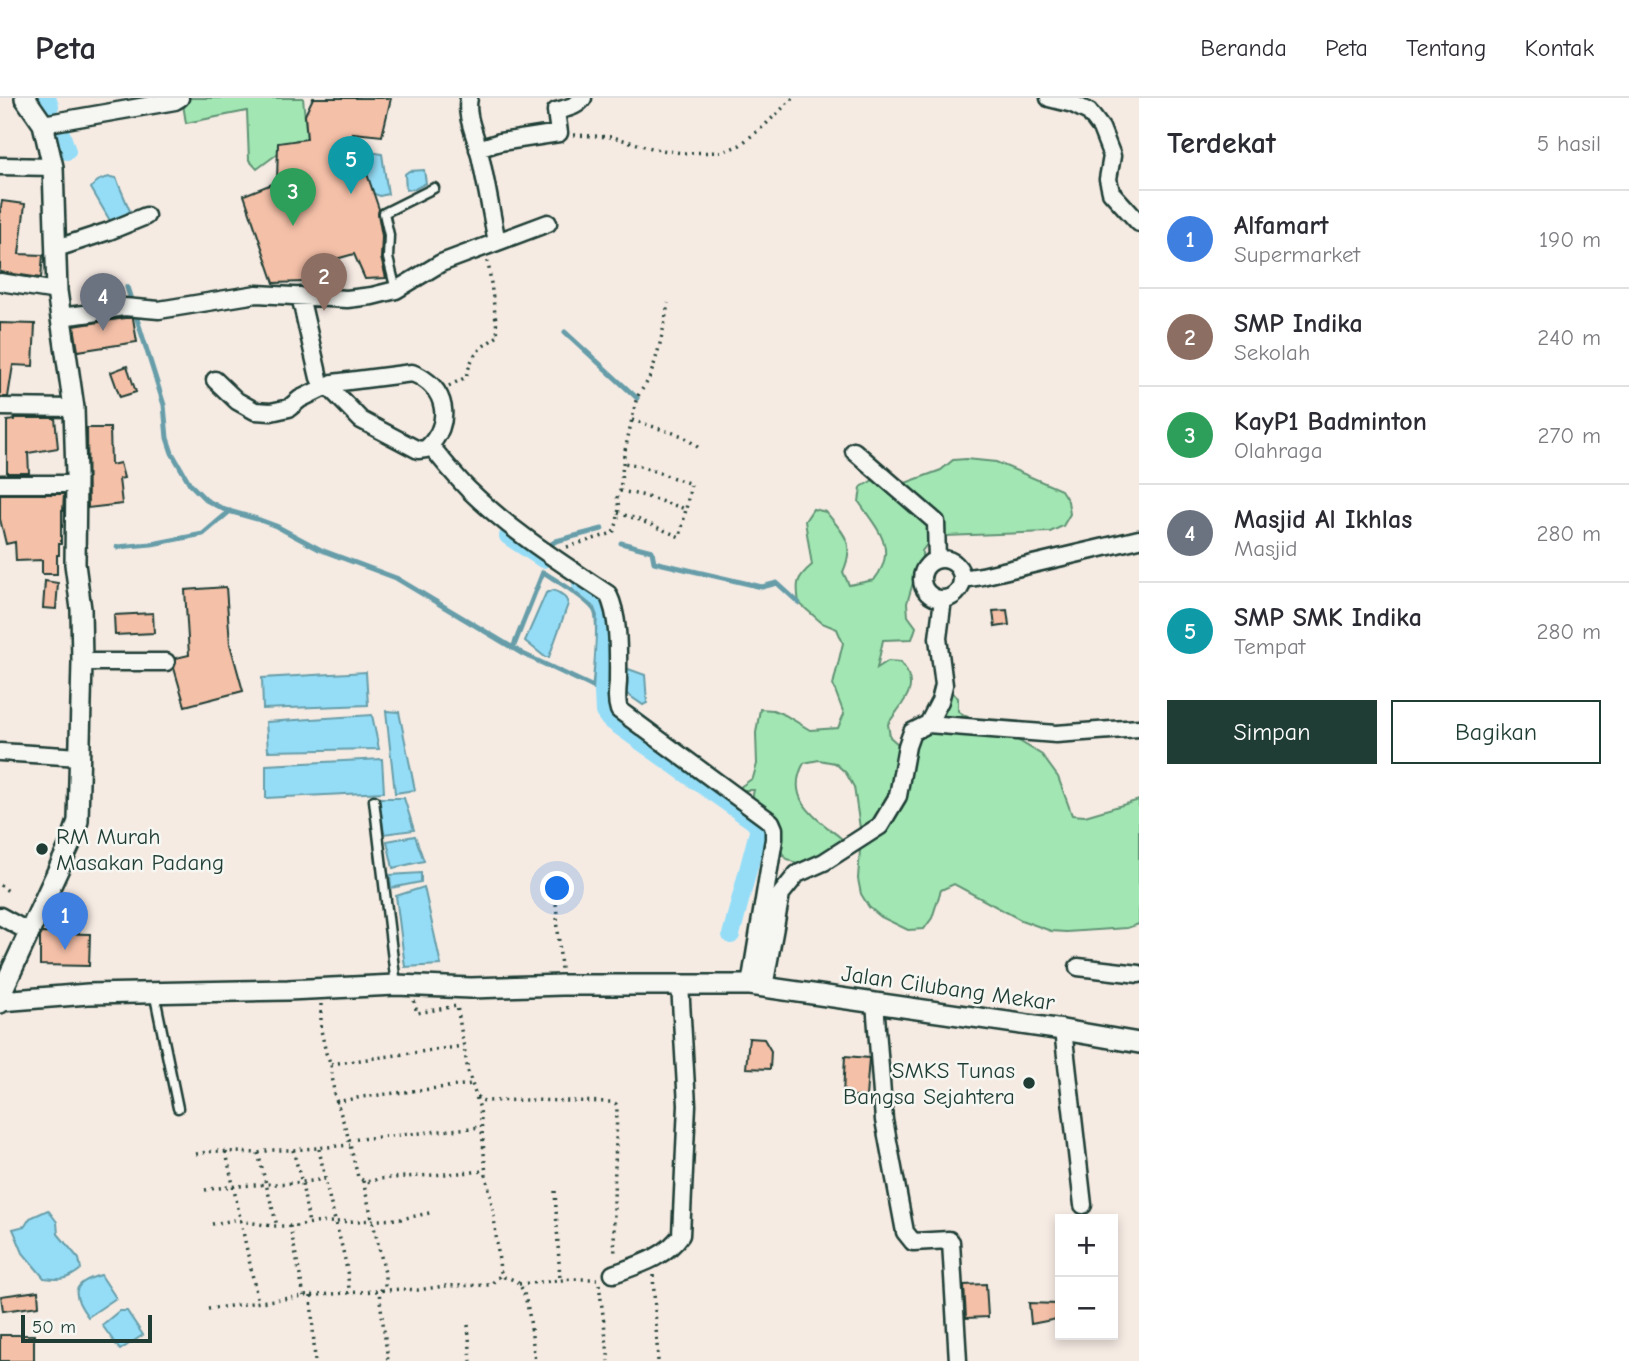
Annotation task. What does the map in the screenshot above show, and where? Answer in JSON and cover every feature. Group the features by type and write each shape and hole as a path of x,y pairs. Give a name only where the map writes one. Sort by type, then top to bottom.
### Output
{"street":[{"path":"1,1002 4,986 71,842 78,821 80,757 82,662 81,609 75,564 74,408 57,291 53,167 43,124 25,98"},
{"path":"43,124 180,98"},
{"path":"469,98 469,114 478,149 491,244"},
{"path":"478,149 500,142 559,133 556,111 573,106 583,98"},
{"path":"1049,98 1073,104 1089,112 1101,128 1112,156 1108,178 1111,192 1139,223"},
{"path":"0,166 53,167"},
{"path":"57,248 108,232 146,216"},
{"path":"60,317 124,307 159,310 257,294 347,299 396,290 441,263 548,223"},
{"path":"0,282 57,291"},
{"path":"215,380 237,401 256,411 271,412 289,408 323,382 412,373 431,384 439,394 442,404 444,418 440,430 426,449 418,450 361,420 323,382 300,296"},
{"path":"0,407 74,408"},
{"path":"430,445 453,473 491,510 548,554 608,594 615,614 619,710 771,822 774,839 757,986"},
{"path":"854,451 936,522 937,559"},
{"path":"0,484 76,484"},
{"path":"962,579 1139,539"},
{"path":"937,559 949,560 959,567 962,579 957,593 943,599 929,595 921,582 925,567 937,559"},
{"path":"928,724 940,701 944,685 938,638 943,599"},
{"path":"82,662 166,662"},
{"path":"757,986 781,894 797,874 824,862 880,826 898,796 906,746 912,732 928,724 1056,734 1139,728"},
{"path":"0,752 80,757"},
{"path":"0,916 29,932"},
{"path":"1078,967 1139,974"},
{"path":"613,1274 652,1259 673,1246 681,1235 687,1105 680,984"},
{"name":"Jalan Cilubang Mekar","path":"1,1002 88,994 154,992 395,990 562,985 757,986 1139,1043"},
{"path":"875,1002 884,1120 905,1232 913,1242 951,1242 958,1361"},
{"path":"1063,1030 1083,1205"}],"lane":[{"path":"396,290 388,258 389,235 384,213 434,188"},
{"path":"374,800 395,990"},
{"path":"154,992 178,1108"}],"path":[{"path":"559,133 613,137 655,149 682,153 722,152 740,145 793,98"},
{"path":"439,394 466,377 476,351 498,337 491,244"},
{"path":"564,548 613,533 617,523 617,498 623,463 638,394 646,386 660,345 668,303"},
{"path":"632,420 683,436 699,448"},
{"path":"618,513 680,537 691,484 623,463"},
{"path":"620,491 686,509"},
{"path":"554,876 562,985"},
{"path":"0,886 11,893"},
{"path":"395,990 413,999 417,1013 457,1006 463,1046 476,1094 500,1270 504,1277 519,1284 526,1301 535,1361"},
{"path":"323,1000 320,1012 321,1030 331,1064 334,1093 358,1177 370,1182 378,1179 486,1171"},
{"path":"331,1064 463,1046"},
{"path":"337,1102 472,1084"},
{"path":"476,1094 485,1101 616,1104 613,1274"},
{"path":"196,1154 214,1151 258,1153 318,1148 481,1127"},
{"path":"318,1148 345,1260 349,1294"},
{"path":"293,1150 309,1224"},
{"path":"226,1152 258,1302"},
{"path":"258,1153 276,1226"},
{"path":"205,1190 325,1179"},
{"path":"363,1181 385,1273 385,1286 379,1292"},
{"path":"555,1191 560,1280"},
{"path":"212,1224 239,1220 289,1226 401,1219 434,1212"},
{"path":"289,1226 304,1296"},
{"path":"652,1259 658,1361"},
{"path":"208,1309 304,1296 490,1285 502,1274"},
{"path":"519,1284 599,1279 608,1361"},
{"path":"379,1292 387,1361"},
{"path":"310,1296 315,1361"},
{"path":"468,1325 471,1361"}],"green space":[{"path":"182,98 303,98 307,139 296,140 257,169 249,160 247,111 186,123"},
{"path":"953,460 996,462 1061,490 1068,501 1070,514 1063,526 1050,532 944,536 930,540 922,551 922,564 915,576 907,603 908,616 916,627 912,639 883,640 877,668 888,661 901,662 910,680 908,694 888,724 890,737 900,746 912,738 926,711 947,688 958,698 958,711 982,726 1019,741 1042,755 1058,777 1072,815 1085,816 1139,800 1139,924 1127,928 1051,931 1021,920 954,884 941,890 932,918 924,929 908,930 881,917 869,907 861,894 858,879 861,835 854,787 846,773 835,763 819,760 804,763 798,787 805,806 841,838 841,851 800,866 786,858 777,846 757,836 759,828 750,810 754,790 736,790 753,778 757,764 756,733 760,709 785,715 810,730 838,728 844,714 833,685 843,643 837,629 822,623 799,603 798,582 812,565 805,521 813,509 826,512 846,539 848,553 843,572 849,585 874,580 885,559 885,549 878,530 859,502 861,487 873,480 900,485 941,470"}],"water":[{"path":"362,153 382,154 388,194 380,196 366,191"},
{"path":"424,170 426,183 406,190 405,174 409,171"},
{"path":"116,178 130,211 112,224 91,188 99,180"},
{"path":"553,590 563,595 568,604 549,657 545,657 525,641 546,593"},
{"path":"620,666 645,675 647,703 643,705 617,687"},
{"path":"366,672 368,705 263,709 262,678"},
{"path":"386,711 399,712 415,790 395,793"},
{"path":"372,715 379,749 268,751 266,722"},
{"path":"382,759 384,792 266,798 266,765"},
{"path":"379,798 404,798 414,830 384,834"},
{"path":"415,836 424,861 393,868 387,841"},
{"path":"421,873 421,882 391,888 390,875"},
{"path":"424,887 441,965 405,967 396,896"},
{"path":"48,1210 57,1222 58,1234 79,1259 81,1269 64,1278 44,1278 23,1253 13,1229 25,1226 30,1218"},
{"path":"101,1275 116,1298 88,1317 79,1302 77,1290 84,1282"},
{"path":"119,1311 127,1311 143,1335 120,1350 102,1325"}],"building":[{"path":"313,98 391,98 382,136 353,133 379,209 381,258 386,278 365,279 354,254 329,261 335,281 274,283 244,195 277,182 278,143 307,139 305,115"},
{"path":"2,201 25,204 19,254 43,255 41,278 0,272"},
{"path":"133,318 137,342 78,351 74,326"},
{"path":"0,323 35,324 33,366 13,365 8,397 0,397"},
{"path":"127,366 136,392 120,397 111,372"},
{"path":"14,418 55,418 58,448 28,453 29,473 7,473 7,421"},
{"path":"87,428 110,428 111,465 120,463 124,478 119,479 122,504 88,508"},
{"path":"0,494 64,494 57,574 42,574 42,560 16,561 15,542 6,544 0,519"},
{"path":"45,581 58,583 56,609 43,608"},
{"path":"226,587 230,644 243,691 185,706 174,668 176,658 189,655 185,590"},
{"path":"1007,610 1009,625 995,627 993,611"},
{"path":"153,613 154,633 115,635 114,615"},
{"path":"42,933 90,934 89,966 40,965"},
{"path":"749,1038 764,1039 771,1051 770,1069 746,1068"},
{"path":"845,1056 869,1058 866,1097 843,1095"},
{"path":"986,1284 988,1317 966,1318 964,1285"},
{"path":"38,1291 39,1306 3,1311 1,1296"},
{"path":"1029,1303 1055,1304 1055,1319 1031,1324"},
{"path":"0,1335 34,1335 34,1361 0,1361"}],"waterway":[{"path":"47,98 50,106"},
{"path":"58,124 67,151"},
{"path":"127,287 164,405 167,438 172,453 190,484 206,500 225,510 276,526 321,550 396,578 523,654 614,698"},
{"path":"565,332 637,398"},
{"path":"117,547 152,544 203,534 230,511"},
{"path":"550,551 550,545 556,541 602,529"},
{"path":"508,536 543,559"},
{"path":"621,543 652,551 654,562 762,587 777,583 799,603"},
{"path":"513,648 543,572 579,595 595,611 598,636 594,687"},
{"path":"581,584 602,601 607,614 603,692 604,712 609,719 753,821 759,828 731,935"},
{"path":"622,703 682,747"}],"place":[{"name":"SMP SMK Indika","path":"351,194"},
{"name":"KayP1 Badminton","path":"293,226"},
{"name":"SMP Indika","path":"324,311"},
{"name":"Masjid Al Ikhlas","path":"103,331"},
{"name":"RM Murah Masakan Padang","path":"42,849"},
{"name":"Alfamart","path":"65,950"},
{"name":"SMKS Tunas Bangsa Sejahtera","path":"1029,1083"}]}
